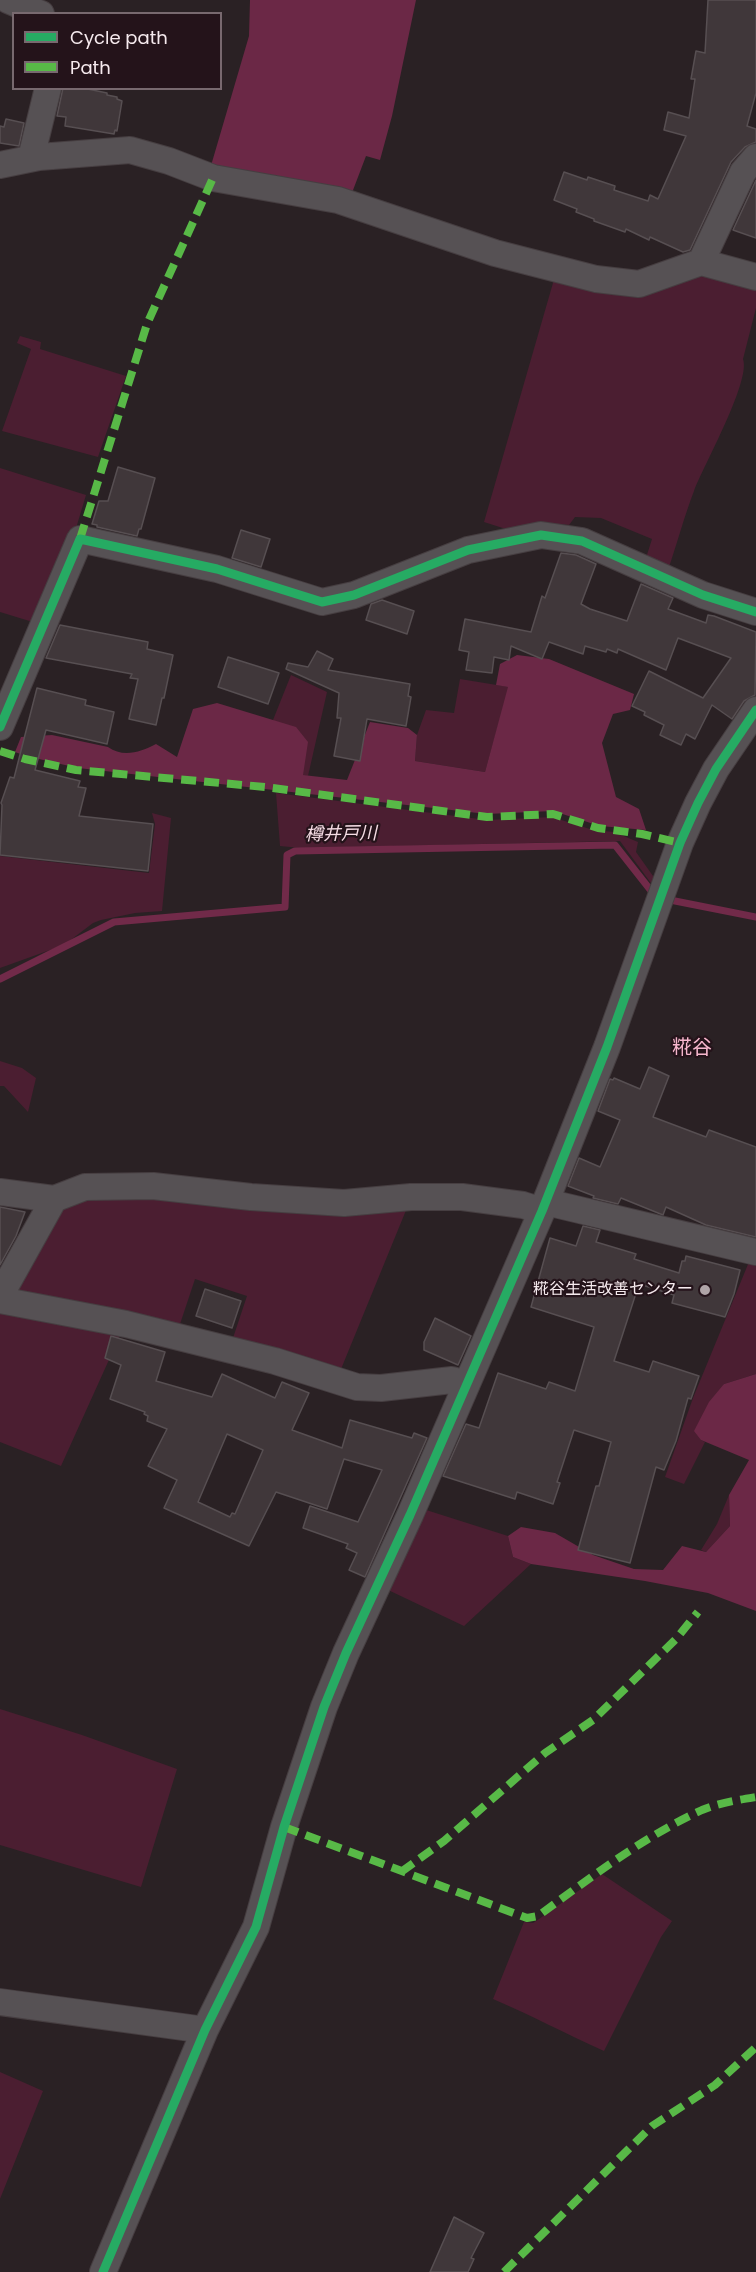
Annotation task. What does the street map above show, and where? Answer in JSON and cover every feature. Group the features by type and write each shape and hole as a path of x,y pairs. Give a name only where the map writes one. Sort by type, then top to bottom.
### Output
{"street":[{"path":"8,0 36,12"},
{"path":"31,158 48,90"},
{"path":"0,165 31,158 130,150 169,161 213,178 338,200 495,253 596,279 639,284 701,262 756,277"},
{"path":"701,262 743,172 756,157"},
{"path":"0,727 80,539 217,569 322,602 354,595 468,550 541,535 563,536 582,541 703,595 756,612"},
{"path":"103,2272 205,2030 256,1927 306,1757 341,1664 410,1515 544,1206 607,1047 680,843 716,769 756,710"},
{"path":"0,1192 54,1199 85,1187 153,1185 251,1197 344,1203 411,1197 462,1197 544,1206 756,1252"},
{"path":"54,1199 0,1298 137,1327 275,1361 357,1387 381,1388 452,1380 467,1384"},
{"path":"0,2002 205,2030"}],"shaded area":[{"path":"250,0 416,0 392,116 380,160 366,156 350,198 210,169 249,36"},
{"path":"699,270 756,282 756,308 743,359 744,370 734,404 694,491 668,570 645,561 652,539 601,518 575,517 569,525 509,530 484,522 555,276"},
{"path":"20,336 41,342 40,349 126,376 98,457 2,431 31,349 17,343"},
{"path":"0,468 86,495 74,535 36,623 0,612"},
{"path":"517,655 549,659 634,694 630,710 613,714 602,743 616,797 639,809 646,830 600,826 553,811 487,814 78,768 15,752 21,737 52,735 126,753 156,744 177,757 193,709 217,703 296,727 308,742 303,775 347,780 370,722 408,728 417,735 415,761 485,772 508,687 496,685 500,664"},
{"path":"291,675 327,692 308,776 302,775 273,720"},
{"path":"460,679 509,687 485,772 415,761 417,735 426,710 454,713"},
{"path":"276,793 487,820 552,817 593,830 614,832 638,842 636,852 658,883 656,890 620,841 301,848 280,846"},
{"path":"152,813 171,818 162,911 135,913 101,920 93,923 64,945 0,968 0,856 149,873 155,824"},
{"path":"0,1061 22,1068 36,1078 28,1112 4,1086 0,1086"},
{"path":"76,1197 409,1203 339,1374 232,1341 247,1296 195,1279 179,1327 20,1292 17,1289 52,1214"},
{"path":"751,1257 756,1257 756,1374 724,1384 701,1440 705,1442 684,1484 665,1477 693,1398"},
{"path":"11,1309 122,1331 61,1466 0,1442 0,1314"},
{"path":"756,1374 756,1611 708,1593 531,1564 513,1557 508,1536 521,1527 555,1533 593,1555 634,1569 663,1570 682,1546 706,1552 730,1526 729,1495 749,1460 701,1440 694,1431 709,1402 724,1384"},
{"path":"729,1495 730,1526 706,1552 701,1550 717,1524"},
{"path":"423,1509 508,1536 513,1557 531,1564 464,1626 386,1589"},
{"path":"0,1709 177,1769 141,1887 0,1845"},
{"path":"602,1874 672,1921 661,1937 604,2051 493,1999 524,1922 533,1923"},
{"path":"0,2072 43,2091 0,2199"}],"building":[{"path":"708,0 756,0 756,93 747,126 756,129 756,142 745,147 731,162 690,250 683,252 650,237 649,240 626,229 625,232 594,221 576,212 577,209 554,200 564,172 615,186 614,190 648,201 650,195 658,199 686,136 664,130 668,112 689,118 695,79 691,79 696,51 705,53"},
{"path":"63,90 93,90 107,93 122,101 117,131 115,130 114,134 65,126 66,117 57,116"},
{"path":"6,119 24,123 19,146 0,143 0,126 4,127"},
{"path":"756,180 756,238 733,230"},
{"path":"118,467 155,478 137,536 92,524 99,501 108,501"},
{"path":"241,530 270,539 261,567 232,558"},
{"path":"561,553 576,555 596,564 581,604 590,609 627,621 641,584 673,598 668,609 706,623 708,615 714,616 756,632 755,695 744,701 732,719 712,705 695,739 686,734 681,745 660,735 664,725 632,706 649,671 703,698 731,658 678,638 666,670 618,649 617,653 607,649 606,652 585,646 583,654 549,642 542,659 511,646 509,660 494,657 492,673 466,670 469,652 459,650 465,619 531,632 542,596 545,598"},
{"path":"382,600 414,611 407,634 366,620 371,604"},
{"path":"60,625 148,642 147,649 173,655 156,725 129,719 138,679 130,678 132,674 46,658"},
{"path":"317,651 333,659 328,670 410,684 408,696 411,697 406,726 367,719 360,761 334,756 341,718 337,718 339,693 286,669 288,663 308,667"},
{"path":"228,657 279,673 268,704 218,687"},
{"path":"37,688 86,700 85,705 114,712 107,744 46,730 35,770 80,781 78,787 86,788 79,816 153,824 148,871 0,855 1,803 10,777 14,778"},
{"path":"649,1067 669,1076 653,1117 706,1137 709,1130 756,1147 756,1237 706,1225 666,1207 663,1215 621,1198 618,1204 593,1198 594,1196 568,1186 579,1158 600,1167 620,1120 598,1111 610,1079 614,1078 640,1089"},
{"path":"0,1207 25,1212 16,1236 0,1265"},
{"path":"583,1226 600,1230 596,1242 636,1254 634,1259 679,1273 686,1256 740,1270 725,1317 672,1303 674,1295 639,1284 614,1361 649,1372 653,1361 699,1376 691,1399 688,1398 676,1441 664,1470 656,1467 630,1563 578,1550 611,1442 574,1430 557,1482 560,1483 553,1504 517,1492 515,1499 443,1476 466,1424 479,1428 498,1373 546,1389 549,1382 575,1391 594,1327 531,1307 550,1238 576,1246"},
{"path":"205,1289 241,1301 232,1328 196,1316"},
{"path":"435,1318 471,1336 458,1365 424,1350 424,1342"},
{"path":"111,1336 165,1352 156,1381 212,1397 222,1374 275,1398 282,1382 309,1393 292,1430 342,1448 350,1420 412,1438 414,1433 427,1438 365,1577 349,1570 357,1553 346,1548 348,1544 303,1528 310,1506 358,1522 382,1470 344,1459 327,1509 276,1492 249,1546 164,1508 177,1480 148,1466 167,1429 147,1421 148,1416 144,1414 145,1412 110,1399 121,1365 105,1358","holes":["227,1434 263,1450 235,1514 232,1513 230,1517 198,1502"]},
{"path":"454,2217 484,2233 471,2258 474,2259 468,2272 430,2272"}],"waterway":[{"name":"樽井戸川","path":"0,979 114,922 285,907 287,855 295,851 615,845 652,892"},
{"name":"樽井戸川","path":"670,900 756,917"}],"marked path":[{"path":"80,539 147,324 213,178"},
{"path":"0,751 76,770 265,787 487,817 553,814 598,828 642,834 680,843"},
{"path":"401,1872 444,1841 545,1753 593,1720 676,1639 698,1612"},
{"path":"284,1827 527,1918 538,1916 617,1859 680,1821 715,1805 756,1797"},
{"path":"504,2272 652,2126 715,2085 756,2047"}],"cycle path":[{"path":"0,727 80,539 217,569 322,602 354,595 468,550 541,535 582,541 703,595 756,612"},
{"path":"103,2272 205,2030 256,1927 284,1827 324,1707 542,1211 607,1047 680,843 716,769 756,710"}],"place":[{"name":"糀谷生活改善センター","path":"705,1290"}],"district":[{"name":"糀谷","path":"692,1049"}]}
